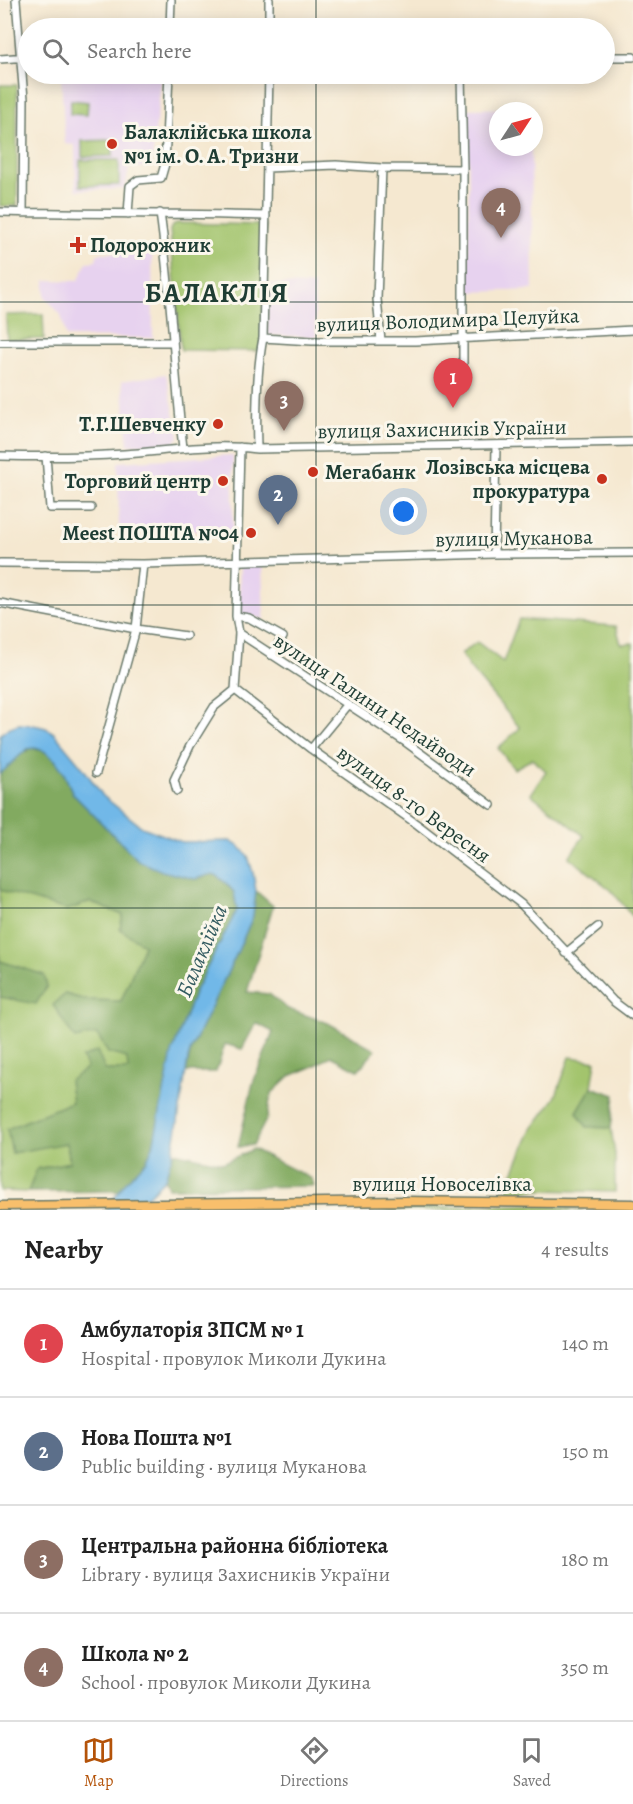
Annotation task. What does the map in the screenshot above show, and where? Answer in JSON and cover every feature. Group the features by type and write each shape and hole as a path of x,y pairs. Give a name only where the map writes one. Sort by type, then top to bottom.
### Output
{"main road":[{"name":"вулиця Новоселівка","path":"0,1206 406,1201 633,1204"}],"street":[{"path":"16,0 19,18"},
{"path":"170,18 171,0"},
{"path":"269,0 269,18"},
{"path":"615,57 633,57"},
{"path":"0,59 18,58"},
{"path":"23,213 24,84"},
{"path":"128,214 130,186 138,180 161,178 165,164 169,84"},
{"path":"257,449 258,397 263,339 269,84"},
{"path":"461,84 463,386"},
{"path":"267,168 336,165 463,169"},
{"path":"381,341 377,299 382,168"},
{"path":"0,212 266,216"},
{"path":"160,213 183,448"},
{"name":"вулиця Володимира Целуйка","path":"263,339 381,341 633,330"},
{"path":"0,342 172,342"},
{"name":"вулиця Захисників України","path":"0,456 123,454 183,448 257,449 633,442"},
{"path":"494,554 496,445"},
{"path":"177,791 174,780 190,746 214,707 235,690 239,633 236,616 240,447"},
{"path":"46,456 50,508 91,508"},
{"name":"вулиця Муканова","path":"0,563 143,564 494,554 633,553"},
{"path":"96,773 136,629 143,564"},
{"path":"0,603 136,629 186,636"},
{"path":"236,616 249,618 283,637 271,655"},
{"name":"вулиця Галини Недайводи","path":"239,633 404,741 491,805"},
{"name":"вулиця 8-го Вересня","path":"235,690 311,749 418,825 522,904 613,1001 633,1016"},
{"path":"311,749 348,704"},
{"path":"566,953 598,927"}],"shaded area":[{"name":"Балаклійська школа №1 ім. О. А. Тризни","path":"62,84 161,84 151,167 129,168 125,189 76,190 75,145 65,144"},
{"path":"467,109 489,109 489,156 531,156 533,290 468,292"},
{"path":"102,253 152,253 153,338 66,337 61,315 45,297 45,280 78,281 87,262 96,261 97,255"},
{"path":"267,284 314,285 316,337 266,333"},
{"path":"166,374 179,437 174,443 128,445 122,381"},
{"path":"233,455 233,532 119,528 118,462"},
{"path":"240,566 262,566 264,619 239,614"}],"green space":[{"path":"0,85 17,85 17,206 0,206"},
{"path":"71,100 88,102 87,115 70,114"},
{"path":"112,140 113,156 82,157 82,141"},
{"path":"80,160 119,160 119,185 80,186"},
{"path":"176,223 265,225 262,351 181,350 170,230"},
{"path":"43,314 44,339 7,340 6,315"},
{"path":"519,619 616,626 621,644 633,643 633,917 611,890 569,857 584,836 531,794 546,771 532,759 514,769 498,748 520,728 469,667 461,654 477,642 503,662"},
{"path":"31,748 44,751 55,760 63,771 73,794 139,861 195,879 216,875 234,892 237,910 212,960 153,1146 147,1160 120,1191 28,1192 37,1169 70,1162 67,1143 12,1153 7,1129 72,1102 69,1081 87,1068 82,1058 97,1051 105,1070 128,1070 127,1058 108,1053 97,1034 75,1039 53,1005 65,994 86,1000 121,1001 144,945 120,929 123,915 90,902 67,910 0,890 0,774 13,760"},
{"path":"0,890 67,909 90,902 123,915 120,929 144,945 121,1001 86,1000 65,994 97,1034 128,1058 128,1070 105,1070 82,1058 87,1068 72,1102 8,1129 12,1153 66,1142 70,1162 37,1169 28,1192 0,1191 0,997 36,1003 44,975 0,961"},
{"path":"256,891 273,906 247,992 269,994 288,1009 328,1023 376,1050 358,1070 331,1056 290,1076 271,1094 267,1118 253,1145 238,1147 253,1083 273,1032 256,1023 242,1049 225,1044 216,1072 186,1072 191,1049 253,916"},
{"path":"0,961 44,975 47,986 36,1004 0,997"},
{"path":"570,1057 596,1061 592,1087 577,1112 587,1127 611,1128 615,1155 615,1192 508,1191 509,1182 532,1129 555,1098"},
{"path":"592,1087 615,1095 611,1128 587,1127 577,1112"},
{"path":"253,1149 312,1179 314,1186 168,1188 165,1179 173,1152 223,1163"},
{"path":"540,1204 584,1210 379,1210 380,1209"}],"water":[{"path":"19,724 46,728 54,733 103,796 142,827 182,842 230,841 248,856 253,873 256,891 253,916 191,1049 173,1152 165,1179 133,1210 106,1210 124,1184 147,1160 153,1146 172,1053 195,991 237,910 234,892 216,875 195,879 162,871 139,861 73,794 63,771 44,751 35,748 27,749 0,774 0,735 8,728"}],"place":[{"name":"Балаклійська школа №1 ім. О. А. Тризни","path":"112,144"},
{"name":"Школа № 2","path":"501,238"},
{"name":"Подорожник","path":"78,245"},
{"name":"Амбулаторія ЗПСМ № 1","path":"453,408"},
{"name":"Т.Г.Шевченку","path":"218,424"},
{"name":"Центральна районна бібліотека","path":"284,431"},
{"name":"Мегабанк","path":"313,472"},
{"name":"Лозівська місцева прокуратура","path":"602,479"},
{"name":"Торговий центр","path":"223,481"},
{"name":"Нова Пошта №1","path":"278,525"},
{"name":"Meest ПОШТА №04","path":"251,533"}],"district":[{"name":"БАЛАКЛІЯ","path":"217,293"}],"water label":[{"name":"Балаклійка","path":"202,951"}]}
